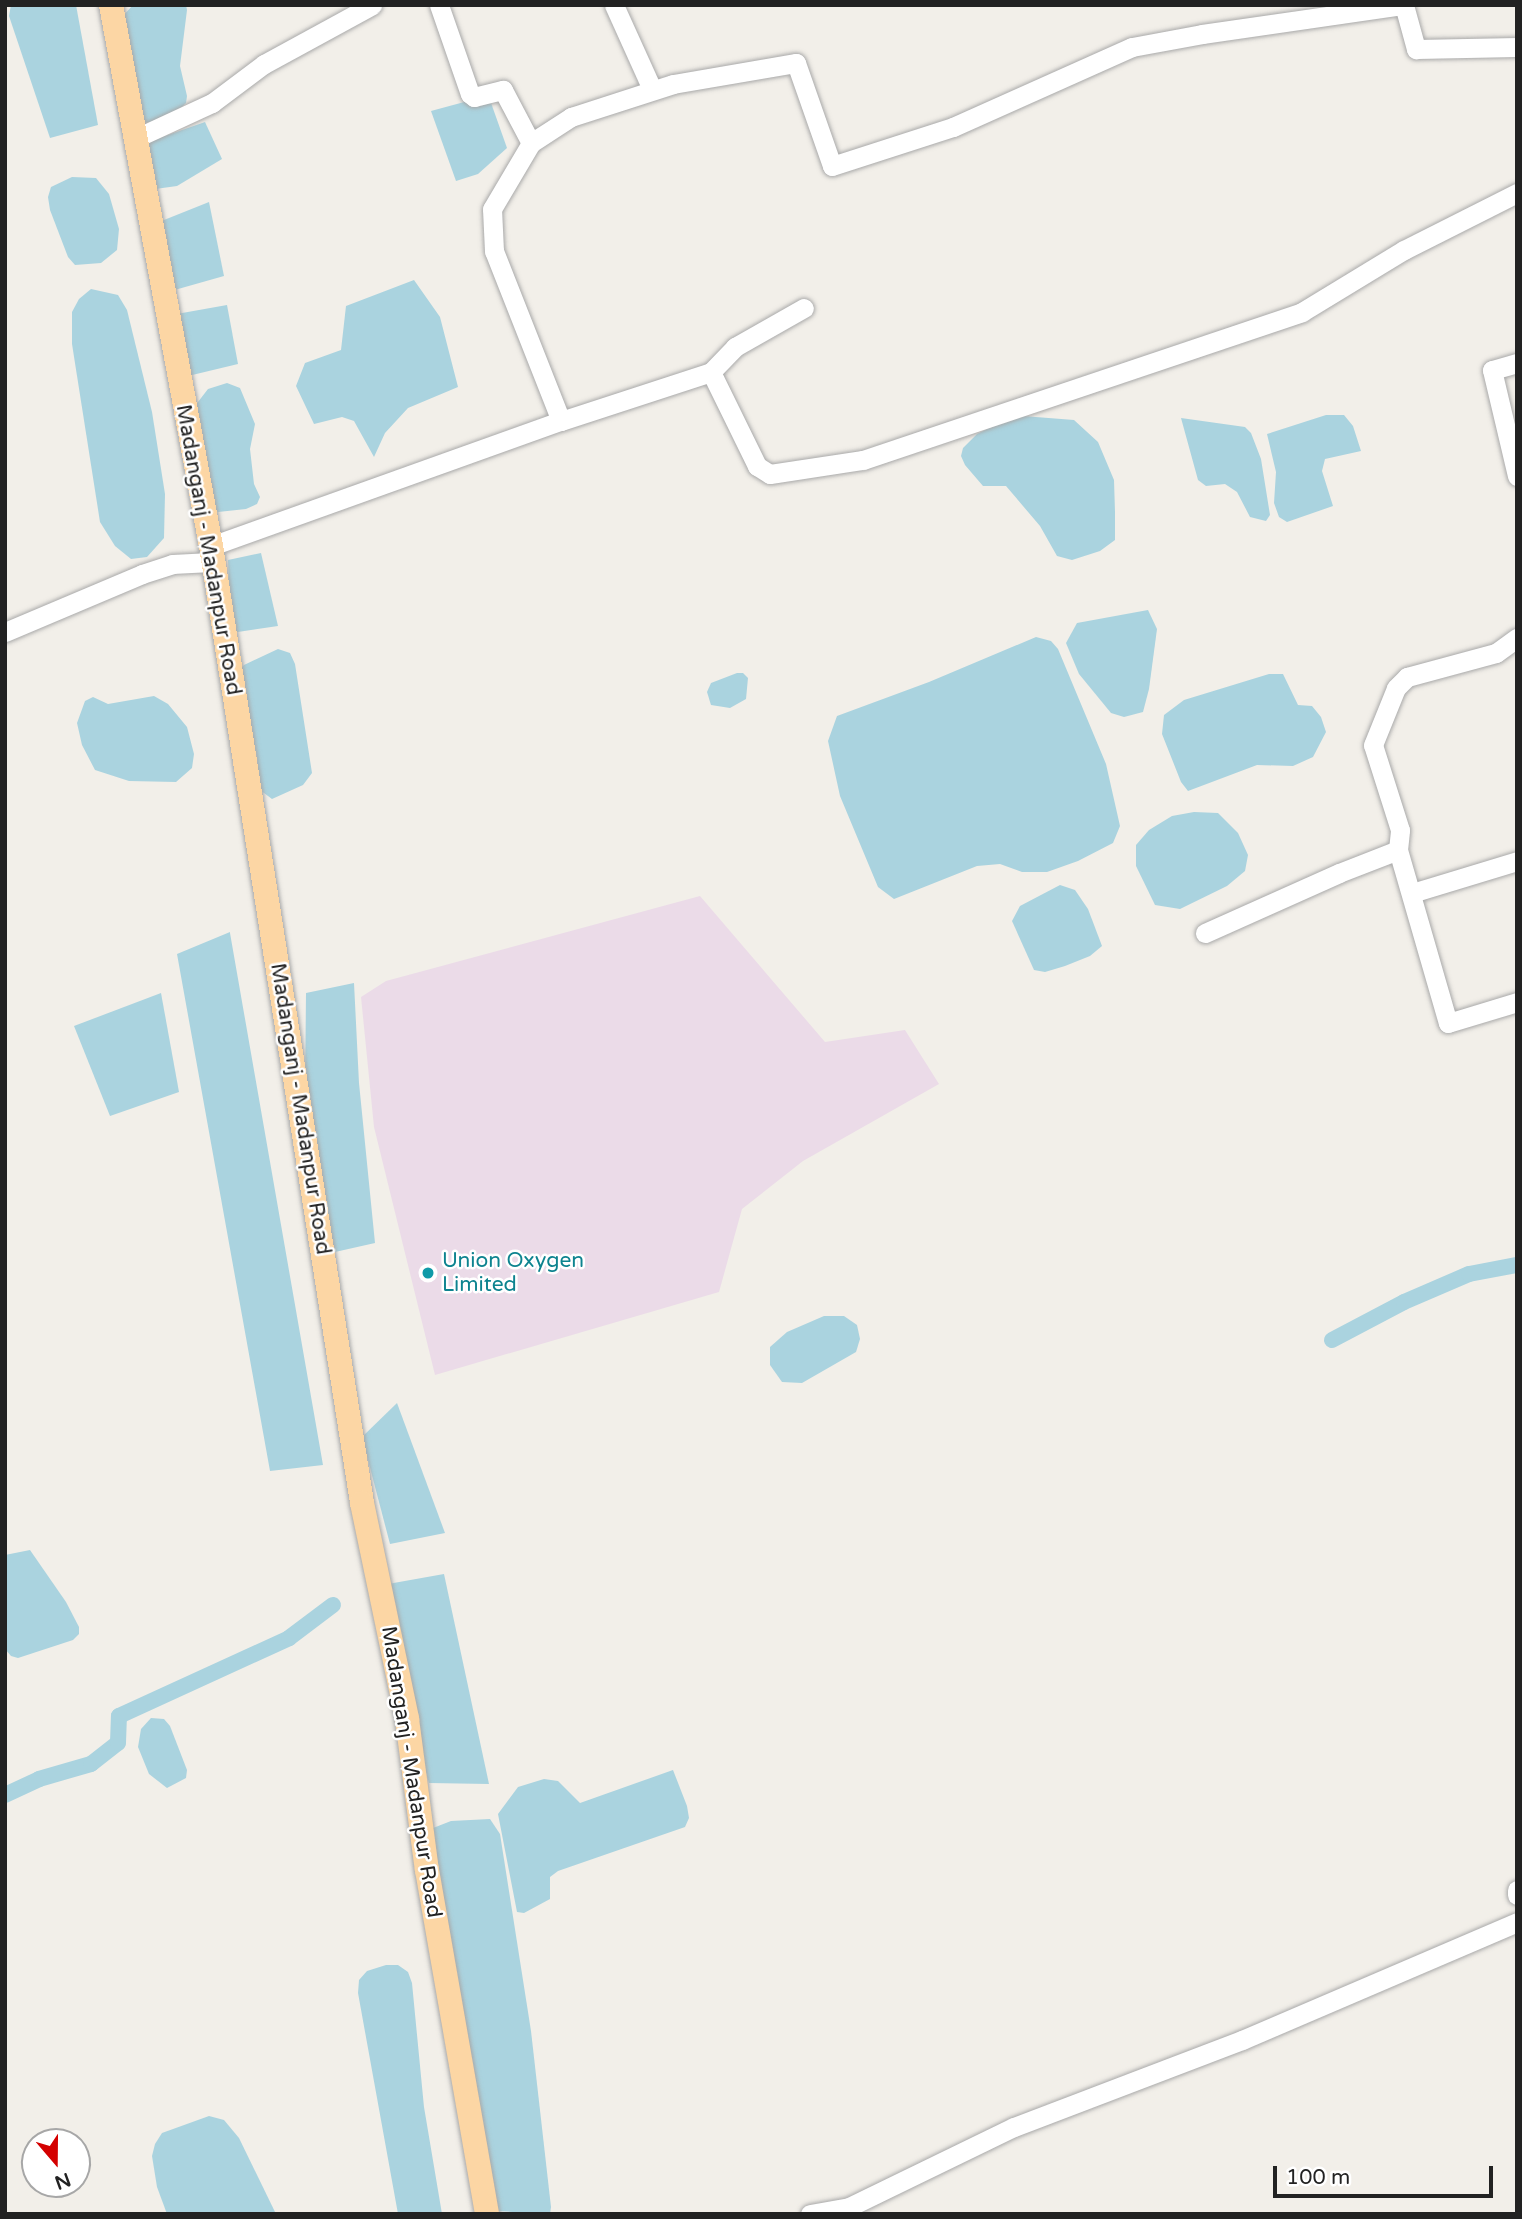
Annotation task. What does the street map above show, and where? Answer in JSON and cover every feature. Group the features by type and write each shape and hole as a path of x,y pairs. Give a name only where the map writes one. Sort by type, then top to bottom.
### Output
{"main road":[{"name":"Madanganj - Madanpur Road","path":"111,5 211,554 362,1503 407,1719 427,1870 487,2214"}],"street":[{"path":"134,139 212,103 276,57 372,5"},
{"path":"439,5 470,94 474,97 503,90 531,143"},
{"path":"614,5 652,89"},
{"path":"561,421 494,251 492,209 531,143 571,117 652,89 796,62 831,166 953,127 1132,47 1202,34 1404,5 1416,49 1517,47"},
{"path":"711,372 757,466 770,474 863,460 1302,312 1404,250 1517,192"},
{"path":"5,632 142,574 211,554 561,421 711,372 735,347 761,335 804,308"},
{"path":"1517,363 1492,370 1517,476"},
{"path":"1517,638 1496,653 1407,677 1396,688 1373,744 1400,830 1398,850 1448,1023 1517,1002"},
{"path":"1205,933 1339,873 1398,850"},
{"path":"1412,893 1517,860"},
{"path":"810,2214 849,2207 1014,2127 1242,2040 1517,1922"}],"shaded area":[{"path":"700,896 825,1042 905,1030 939,1084 803,1161 742,1209 719,1292 435,1375 374,1127 361,997 386,981"}],"water":[{"path":"11,5 76,5 98,125 50,138 9,16"},
{"path":"133,5 186,5 187,10 180,66 187,96 186,103 178,111 153,122 143,122 121,18"},
{"path":"479,98 490,100 507,148 478,174 456,181 431,111"},
{"path":"205,122 222,159 177,186 148,190 142,144"},
{"path":"72,177 96,178 109,194 119,229 117,250 101,263 75,265 68,257 50,210 48,197 51,187"},
{"path":"209,202 224,276 171,291 159,222"},
{"path":"414,280 440,317 458,387 408,408 385,433 374,457 354,421 342,417 314,424 296,386 305,363 341,350 346,306"},
{"path":"91,289 118,295 127,310 152,412 165,494 164,538 147,557 131,559 115,546 100,522 72,344 72,312 79,299"},
{"path":"227,305 238,364 188,376 171,315"},
{"path":"227,383 240,388 255,424 250,449 254,484 260,497 257,504 246,509 218,512 209,507 191,411 208,389"},
{"path":"1326,415 1344,415 1353,426 1361,451 1325,459 1322,471 1333,506 1287,522 1279,517 1274,503 1276,472 1267,434"},
{"path":"1023,416 1074,420 1098,442 1114,480 1115,512 1115,540 1100,551 1072,560 1057,556 1040,526 1006,486 983,486 965,465 961,456 963,448 977,434 1007,419"},
{"path":"1181,418 1245,427 1251,433 1261,459 1270,515 1266,521 1250,517 1237,492 1225,484 1206,486 1198,480"},
{"path":"261,553 278,626 231,633 228,560"},
{"path":"1148,610 1157,629 1149,689 1143,712 1124,717 1111,713 1079,674 1066,643 1077,623"},
{"path":"1036,637 1051,641 1058,649 1106,764 1120,826 1113,843 1078,861 1047,872 1022,872 1000,864 977,866 894,899 878,887 840,796 828,741 837,716 929,682"},
{"path":"278,649 290,653 295,664 312,773 303,785 272,799 260,790 257,757 238,672 244,665"},
{"path":"743,673 748,678 746,699 730,708 711,705 707,692 711,683"},
{"path":"1269,674 1283,674 1298,705 1312,706 1321,717 1326,732 1313,757 1293,766 1257,765 1188,791 1181,782 1162,734 1164,715 1184,700"},
{"path":"154,696 168,704 187,727 194,754 192,768 176,782 129,781 95,770 82,745 77,723 85,701 93,697 108,704"},
{"path":"1194,812 1218,813 1238,833 1248,855 1245,871 1227,886 1180,909 1155,905 1136,866 1136,845 1149,830 1172,816"},
{"path":"1060,885 1075,890 1088,909 1102,946 1090,956 1065,966 1045,972 1034,970 1012,921 1020,906"},
{"path":"230,932 323,1465 270,1471 177,954"},
{"path":"354,983 359,1083 375,1243 335,1252 322,1228 305,1092 306,993"},
{"path":"161,993 179,1092 110,1116 74,1026"},
{"path":"824,1316 844,1316 857,1325 860,1339 856,1352 802,1383 782,1382 770,1365 770,1347 787,1332"},
{"path":"397,1403 445,1533 390,1544 362,1437"},
{"path":"30,1550 66,1602 79,1627 79,1634 73,1640 18,1658 11,1656 5,1649 5,1555"},
{"path":"444,1574 489,1784 429,1783 418,1746 388,1584"},
{"path":"151,1718 164,1719 170,1726 187,1770 186,1778 167,1788 149,1774 138,1747 141,1729"},
{"path":"673,1770 687,1806 689,1818 685,1827 558,1871 550,1877 550,1899 524,1913 517,1912 498,1814 518,1787 544,1779 558,1781 580,1803"},
{"path":"490,1819 500,1834 531,2031 550,2214 496,2211 428,1830 451,1821"},
{"path":"386,1965 398,1965 408,1972 412,1983 424,2107 442,2214 398,2214 358,1993 359,1980 367,1971"},
{"path":"209,2116 224,2120 239,2138 276,2214 167,2214 157,2187 152,2156 155,2144 162,2133"}],"waterway":[{"path":"1332,1340 1404,1302 1469,1274 1517,1265"},
{"path":"5,1795 39,1779 91,1764 118,1743 119,1716 289,1638 333,1605"}],"place":[{"name":"Union Oxygen Limited","path":"428,1273"}]}
